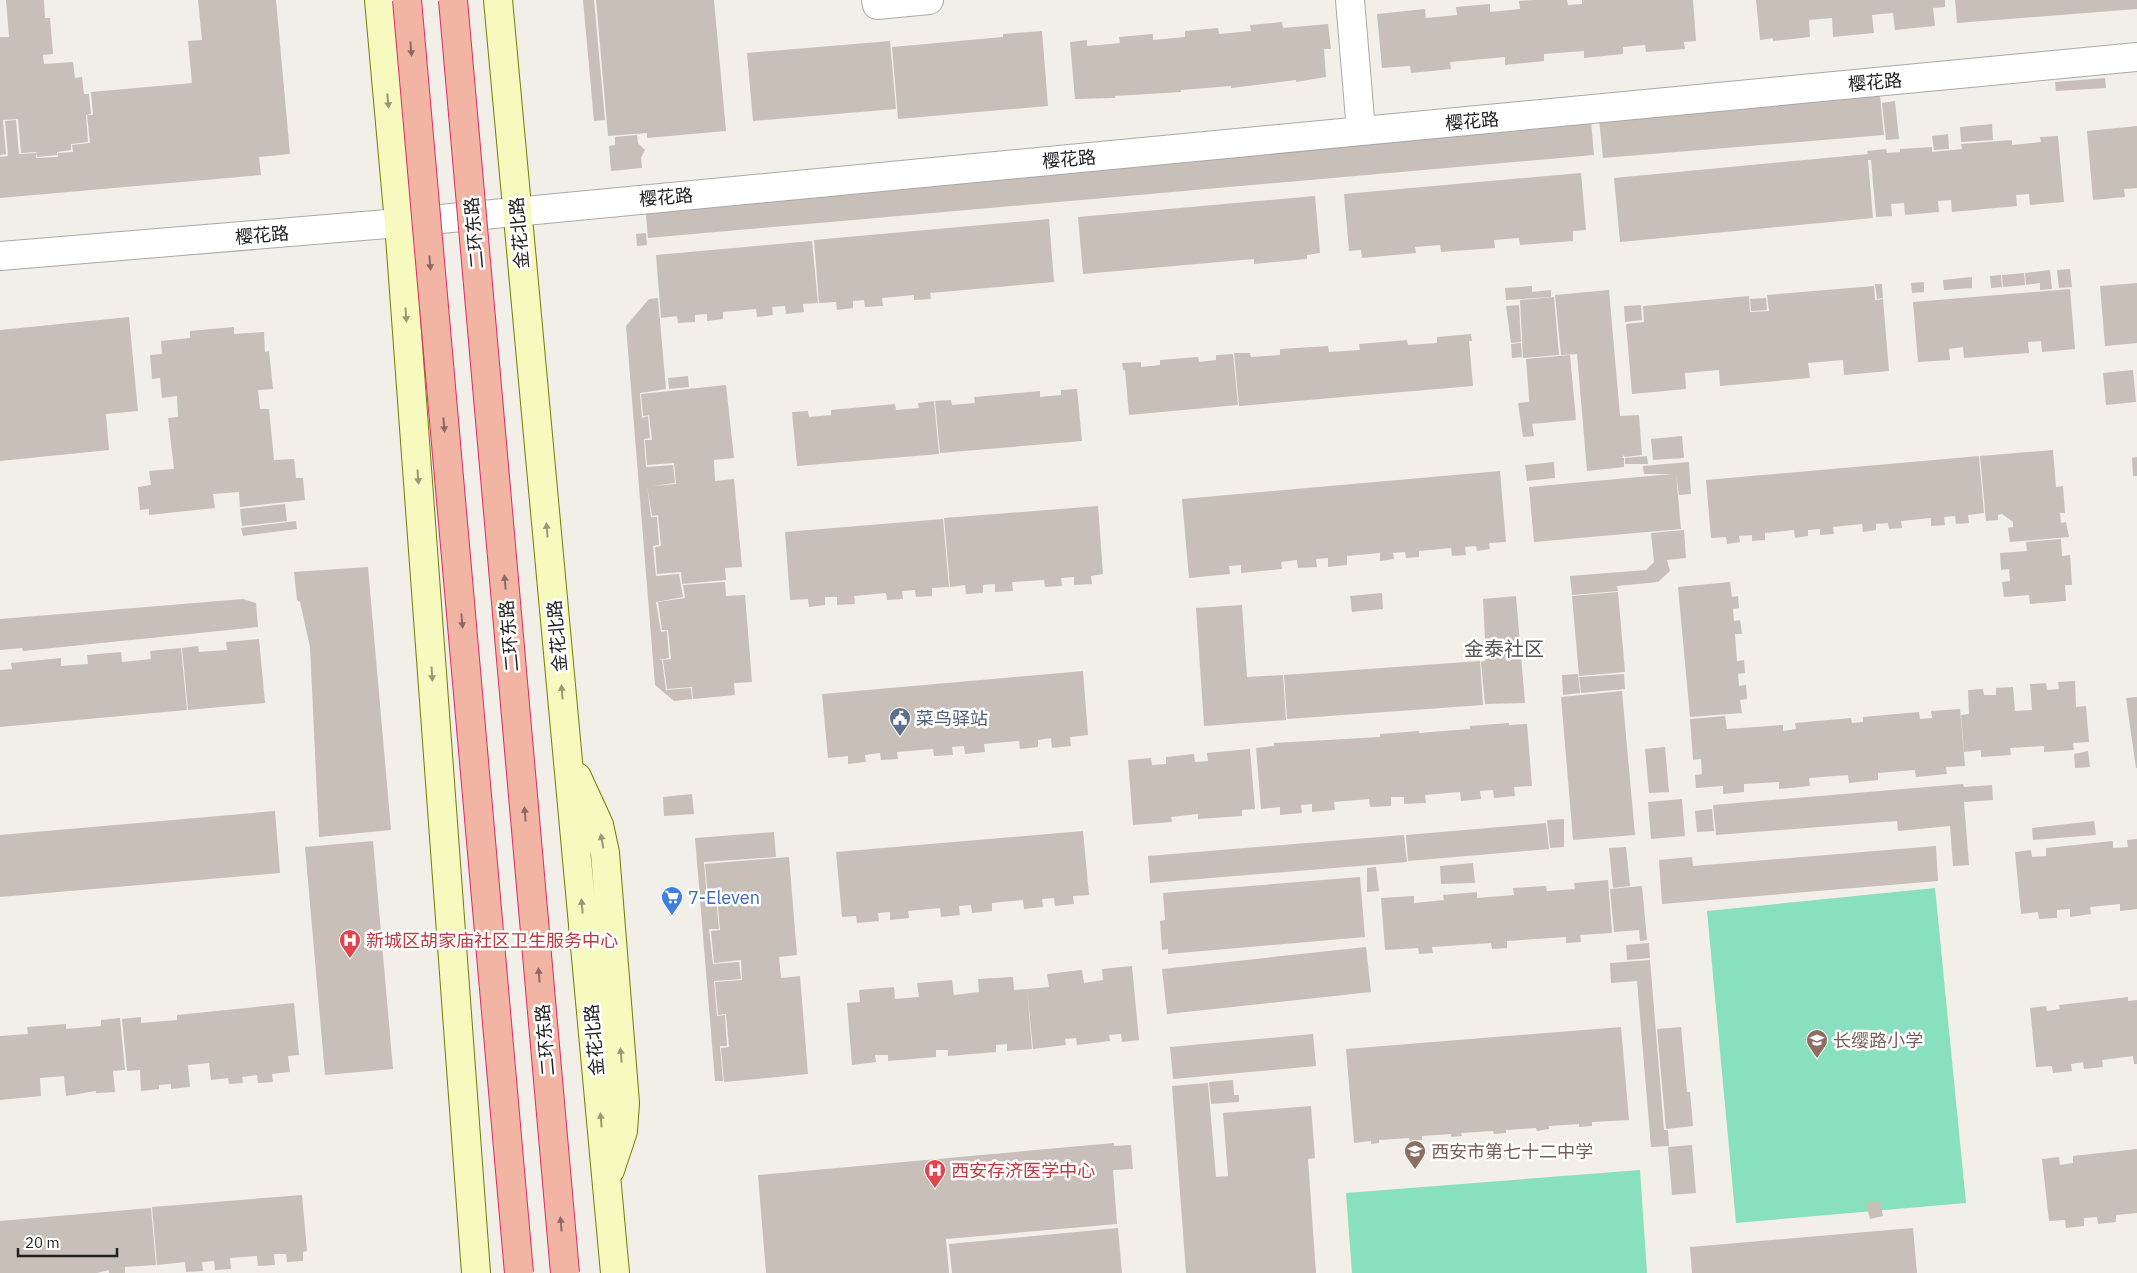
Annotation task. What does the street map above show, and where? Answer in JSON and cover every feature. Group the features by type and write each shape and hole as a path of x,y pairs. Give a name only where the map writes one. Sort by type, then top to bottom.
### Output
{"highway":[{"path":"407,0 519,1273"},
{"name":"二环东路","path":"453,0 566,1273"}],"main road":[{"path":"379,0 399,224 476,1273"},
{"name":"金花北路","path":"498,0 614,1273"}],"street":[{"path":"876,0 876,5 929,0"},
{"path":"1350,0 1361,131"},
{"name":"樱花路","path":"0,256 399,224 2137,57"}],"green space":[{"path":"1935,888 1966,1203 1736,1223 1707,911"},
{"path":"1640,1170 1647,1273 1352,1273 1346,1193"}],"building":[{"path":"6,0 44,0 45,18 50,18 53,54 43,55 44,64 73,62 75,78 82,77 84,94 89,94 91,114 86,115 88,142 71,144 71,150 57,152 57,155 37,157 36,152 21,153 18,119 3,120 6,154 0,155 0,37 9,37"},
{"path":"198,0 276,0 290,154 259,157 261,175 0,198 0,157 8,156 5,121 16,120 19,154 36,153 36,158 58,157 58,153 73,152 72,145 90,143 87,115 93,115 91,92 192,83 188,41 202,40"},
{"path":"583,0 594,0 605,120 594,121"},
{"path":"596,0 714,0 726,131 647,138 647,133 608,136"},
{"path":"1567,0 1568,5 1582,4 1582,0 1693,0 1696,41 1684,42 1685,49 1646,52 1645,45 1623,47 1623,54 1584,58 1584,51 1544,54 1544,61 1505,65 1505,57 1450,62 1451,69 1411,73 1410,66 1382,68 1377,14 1425,9 1426,18 1457,15 1456,7 1490,4 1490,12 1520,9 1519,1"},
{"path":"1756,0 1945,0 1945,7 1933,8 1935,26 1895,30 1893,13 1872,15 1874,33 1833,37 1832,18 1809,20 1810,37 1773,41 1773,38 1760,40"},
{"path":"1955,0 2137,0 2137,9 1957,23"},
{"path":"1282,22 1283,28 1328,24 1331,49 1324,49 1326,77 1296,82 1296,80 1231,88 1231,86 1181,90 1181,92 1115,96 1115,98 1075,99 1070,42 1087,40 1087,46 1120,43 1119,37 1153,34 1153,40 1185,37 1185,31 1218,28 1219,34 1251,31 1250,25"},
{"path":"1042,31 1048,106 898,119 892,47 1003,37 1003,34"},
{"path":"890,41 896,109 753,121 747,53"},
{"path":"2105,78 2106,88 2056,91 2055,82"},
{"path":"1880,96 1884,135 1603,158 1599,119"},
{"path":"1895,101 1899,139 1886,140 1882,103"},
{"path":"1591,121 1594,155 648,238 645,204"},
{"path":"1992,124 1993,140 1961,142 1960,127"},
{"path":"2137,126 2137,188 2124,189 2125,197 2093,200 2087,131"},
{"path":"1948,134 1949,149 1934,150 1932,136"},
{"path":"637,135 638,143 645,150 641,158 642,168 611,171 609,146 615,145 615,137"},
{"path":"2058,136 2064,202 2030,205 2029,194 2016,195 2017,206 1952,212 1951,200 1938,201 1939,212 1905,215 1904,203 1891,204 1892,216 1876,217 1871,160 1868,160 1873,218 1620,242 1614,178 1868,154 1867,151 1886,149 1887,153 1900,152 1900,149 1932,147 1932,152 1962,149 1961,144 2012,140 2012,145 2041,142 2040,137"},
{"path":"1581,173 1586,230 1573,231 1573,241 1520,245 1519,238 1494,240 1495,248 1441,252 1440,245 1415,247 1416,253 1362,258 1361,250 1349,251 1344,194"},
{"path":"1315,196 1320,253 1307,255 1307,259 1254,264 1254,259 1083,274 1078,217"},
{"path":"1049,219 1054,282 930,293 931,299 914,300 914,295 882,298 883,306 865,307 864,300 853,301 853,308 837,310 836,302 819,303 814,240"},
{"path":"646,233 647,245 637,246 636,234"},
{"path":"812,241 818,303 803,304 804,312 786,314 785,306 772,307 773,315 757,317 756,309 723,312 723,319 707,321 707,314 695,315 695,322 678,323 677,316 661,318 656,255"},
{"path":"2070,269 2072,287 2059,288 2057,270"},
{"path":"2050,270 2052,289 2040,290 2040,283 2026,285 2025,273"},
{"path":"2024,273 2025,285 2003,287 2002,275"},
{"path":"2001,275 2002,287 1991,288 1990,276"},
{"path":"1972,277 1972,288 1944,290 1943,280"},
{"path":"1924,282 1924,292 1912,293 1911,283"},
{"path":"2137,283 2137,343 2105,346 2100,286"},
{"path":"1875,284 1882,284 1883,298 1877,299"},
{"path":"1532,286 1532,292 1551,290 1551,297 1506,300 1505,288"},
{"path":"1874,286 1875,300 1883,299 1889,371 1844,375 1843,360 1808,363 1810,378 1720,386 1719,370 1685,373 1686,389 1632,394 1626,324 1644,322 1643,306 1749,296 1750,312 1769,311 1767,295"},
{"path":"2070,289 2075,349 2042,352 2041,341 2028,342 2029,353 1964,358 1963,347 1949,349 1950,360 1918,362 1913,302"},
{"path":"1609,290 1620,416 1639,415 1642,455 1625,457 1624,455 1622,458 1624,458 1624,467 1587,471 1577,354 1561,355 1555,295"},
{"path":"1554,297 1559,355 1523,358 1520,300"},
{"path":"658,298 666,389 640,393 642,418 648,416 650,438 644,439 646,467 673,465 675,483 652,486 676,484 674,463 647,465 645,440 652,440 649,415 643,416 641,394 726,385 734,458 714,460 715,481 734,479 742,567 725,568 726,580 682,584 681,572 657,574 655,547 661,546 658,515 652,516 647,486 651,517 657,517 659,545 653,546 656,576 679,574 683,597 656,602 661,632 667,631 669,658 659,660 662,660 666,690 691,688 692,699 674,701 655,685 626,326 649,299"},
{"path":"1766,298 1767,310 1751,311 1750,299"},
{"path":"1519,305 1521,342 1511,343 1506,306"},
{"path":"1641,305 1642,320 1625,322 1624,306"},
{"path":"129,317 138,411 106,414 109,450 0,461 0,330"},
{"path":"234,327 234,334 264,332 265,352 269,351 273,389 258,390 260,409 269,409 274,460 294,459 296,478 303,478 305,500 240,507 239,492 213,494 215,508 149,515 149,509 140,510 138,487 151,485 149,471 174,469 168,418 178,417 177,396 162,398 160,378 152,379 150,355 162,354 161,341 190,338 190,331"},
{"path":"1471,334 1472,341 1469,341 1473,386 1239,406 1234,353 1250,353 1251,357 1280,355 1280,349 1328,346 1329,352 1360,350 1359,344 1407,340 1408,345 1437,343 1437,337"},
{"path":"1521,343 1522,357 1512,358 1511,344"},
{"path":"1233,354 1238,405 1129,415 1125,370 1123,370 1122,363 1141,362 1141,367 1160,365 1160,360 1198,357 1199,362 1216,360 1216,355"},
{"path":"1570,355 1576,420 1531,424 1526,359"},
{"path":"2133,370 2136,402 2106,405 2103,373"},
{"path":"688,376 689,387 669,389 668,378"},
{"path":"1077,389 1082,441 940,453 935,401 951,400 952,405 975,403 974,397 1040,391 1040,397 1061,395 1061,390"},
{"path":"934,401 939,454 797,466 792,412 808,411 809,417 831,415 831,410 895,404 896,410 919,408 918,403"},
{"path":"1529,402 1534,436 1523,437 1518,403"},
{"path":"1682,436 1684,458 1653,460 1651,439"},
{"path":"2053,450 2056,487 2063,486 2065,513 2060,513 2061,523 2066,522 2069,537 2010,542 2008,528 2013,527 2013,522 2002,514 1998,515 1998,520 1986,521 1980,456"},
{"path":"1647,456 1648,464 1625,464 1625,458"},
{"path":"1979,456 1984,513 1968,515 1969,523 1956,524 1955,516 1944,517 1945,525 1931,526 1931,518 1901,521 1902,528 1889,529 1888,523 1876,524 1876,530 1863,532 1862,524 1833,527 1834,534 1820,535 1820,529 1808,530 1808,536 1795,538 1794,530 1765,533 1765,540 1752,541 1752,535 1739,536 1740,542 1727,544 1726,537 1711,538 1706,480"},
{"path":"2137,457 2137,476 2133,476 2132,458"},
{"path":"1554,462 1555,478 1527,481 1525,465"},
{"path":"1689,462 1691,494 1679,495 1676,474 1681,529 1534,542 1529,487 1672,474 1644,474 1643,466"},
{"path":"1500,471 1506,542 1489,543 1490,549 1477,551 1476,546 1465,547 1466,555 1452,556 1451,548 1419,551 1419,557 1406,558 1405,552 1393,553 1394,559 1380,561 1380,553 1347,556 1347,565 1328,567 1328,558 1316,559 1317,567 1298,568 1297,560 1281,562 1282,569 1241,573 1241,565 1229,566 1230,574 1189,578 1182,499"},
{"path":"285,504 287,521 242,526 240,509"},
{"path":"1098,506 1103,574 1091,576 1092,584 1074,585 1074,577 1061,578 1062,586 1045,587 1044,580 1012,582 1013,591 995,592 995,584 983,585 983,593 966,594 965,585 950,587 944,518"},
{"path":"943,519 949,587 932,588 932,596 916,597 915,590 902,591 903,599 887,600 886,593 854,596 855,604 837,605 837,597 825,597 825,605 809,607 808,599 790,600 785,532"},
{"path":"296,521 297,529 243,536 241,528"},
{"path":"1684,530 1686,558 1667,560 1670,571 1658,582 1617,586 1618,591 1572,595 1570,576 1646,570 1654,562 1651,533"},
{"path":"2061,539 2062,556 2070,555 2072,585 2065,585 2066,601 2030,604 2029,595 2004,597 2002,582 2010,581 2009,569 2001,570 2000,553 2027,551 2026,542"},
{"path":"368,567 391,830 319,837 310,647 300,602 297,600 294,572"},
{"path":"725,582 726,596 745,595 752,682 734,683 735,695 693,699 692,687 667,689 663,660 671,659 668,630 662,630 658,602 685,598 683,585"},
{"path":"1730,582 1732,597 1738,596 1739,608 1733,609 1734,621 1740,620 1742,634 1735,634 1737,661 1744,660 1745,673 1738,674 1739,686 1746,685 1747,699 1740,700 1742,713 1690,717 1678,587"},
{"path":"1618,592 1625,672 1579,676 1572,596"},
{"path":"1382,593 1383,609 1352,612 1350,596"},
{"path":"1516,596 1525,703 1485,704 1481,662 1486,660 1483,599"},
{"path":"243,599 256,603 258,627 23,651 22,648 0,650 0,619"},
{"path":"1242,605 1247,677 1283,675 1286,720 1204,726 1196,608"},
{"path":"259,639 265,703 188,710 182,648 198,646 199,652 227,650 226,642"},
{"path":"181,648 187,710 0,727 0,670 12,669 11,663 61,658 61,666 88,664 87,655 121,652 122,662 151,659 150,651"},
{"path":"1480,661 1483,705 1287,719 1284,675"},
{"path":"1083,671 1088,735 1070,737 1071,746 1052,748 1051,738 1038,740 1038,747 1020,749 1019,741 984,744 985,752 965,754 964,746 952,747 953,755 934,756 933,749 897,752 898,759 881,760 880,753 865,755 866,762 848,764 848,756 828,758 822,694"},
{"path":"1578,674 1580,693 1563,695 1562,675"},
{"path":"1624,674 1625,689 1581,693 1579,677"},
{"path":"2075,681 2076,707 2086,706 2089,742 2073,743 2074,750 2044,752 2044,746 2010,748 2011,755 1981,757 1981,750 1964,752 1961,715 1969,714 1968,690 1983,689 1984,695 1996,695 1996,688 2013,687 2015,711 2032,710 2030,684 2046,683 2047,690 2059,689 2058,682"},
{"path":"1622,691 1635,835 1573,840 1561,697"},
{"path":"2137,697 2137,768 2136,768 2126,698"},
{"path":"1960,709 1965,766 1946,767 1947,774 1916,777 1915,770 1878,773 1878,780 1849,783 1848,775 1809,778 1810,786 1779,789 1779,782 1744,784 1744,792 1723,794 1723,786 1696,788 1695,775 1702,774 1701,759 1693,760 1690,719 1725,716 1727,729 1783,725 1783,731 1796,729 1795,723 1851,718 1852,723 1863,722 1863,717 1919,712 1920,719 1932,718 1931,711"},
{"path":"1509,723 1509,725 1527,724 1532,786 1514,787 1515,796 1494,798 1493,790 1480,791 1481,799 1461,801 1460,792 1425,795 1426,803 1404,804 1404,797 1391,797 1391,806 1370,807 1369,799 1334,802 1335,810 1312,812 1312,804 1301,805 1302,813 1280,815 1280,807 1261,809 1256,748 1274,746 1274,743 1380,737 1380,734 1470,729 1470,726"},
{"path":"1665,747 1669,792 1649,793 1645,749"},
{"path":"1250,749 1255,809 1242,810 1242,816 1198,819 1198,814 1171,817 1172,822 1133,825 1128,760 1151,758 1152,765 1166,764 1166,757 1194,754 1195,762 1208,761 1207,753"},
{"path":"2088,751 2090,767 2075,768 2074,754"},
{"path":"1963,784 1964,787 1992,785 1993,800 1964,802 1969,865 1953,866 1950,826 1898,831 1897,821 1716,835 1713,805"},
{"path":"692,794 694,814 664,816 663,797"},
{"path":"1682,799 1685,836 1651,839 1648,802"},
{"path":"1712,809 1714,831 1697,832 1695,811"},
{"path":"275,811 280,873 0,897 0,835"},
{"path":"1564,819 1564,847 1550,848 1547,820"},
{"path":"2094,821 2096,835 2033,840 2032,828"},
{"path":"1546,823 1549,849 1408,861 1406,835"},
{"path":"1083,831 1089,895 1073,896 1074,904 1055,906 1054,898 1042,899 1043,907 1024,909 1023,900 992,903 992,911 972,913 971,905 959,906 960,915 941,917 940,908 908,911 909,918 890,920 890,912 878,913 879,921 857,923 856,916 842,917 836,852"},
{"path":"774,832 776,857 704,862 707,898 716,898 719,929 709,929 713,964 739,962 741,979 714,981 717,1016 725,1015 727,1046 720,1046 723,1081 715,1081 695,838"},
{"path":"1404,835 1407,862 1150,883 1148,856"},
{"path":"2137,839 2137,909 2120,911 2120,904 2090,907 2091,914 2070,917 2070,909 2057,910 2057,918 2039,919 2038,912 2021,914 2015,852 2031,850 2032,857 2046,856 2046,848 2113,841 2113,848 2128,847 2127,840"},
{"name":"新城区胡家庙社区卫生服务中心","path":"373,841 393,1069 325,1075 305,847"},
{"path":"1936,846 1938,881 1662,904 1659,860 1692,857 1693,866"},
{"path":"1626,847 1630,886 1613,888 1609,848"},
{"path":"789,857 797,955 779,957 781,978 800,976 808,1074 724,1082 721,1048 729,1047 726,1014 718,1015 715,982 742,980 741,960 714,963 711,931 720,930 717,896 708,897 705,864"},
{"path":"1473,863 1475,883 1441,884 1440,866"},
{"path":"1376,867 1379,891 1367,892 1367,868"},
{"path":"1360,877 1365,937 1168,954 1168,949 1162,950 1160,921 1165,920 1163,893"},
{"path":"1608,880 1612,933 1580,935 1581,942 1566,943 1566,937 1507,941 1507,948 1492,949 1491,943 1432,947 1433,953 1419,954 1418,948 1385,950 1381,898 1414,896 1414,903 1444,900 1443,895 1477,892 1477,898 1514,895 1513,888 1546,886 1547,891 1575,889 1574,883"},
{"path":"1642,886 1647,940 1640,941 1639,930 1614,932 1610,889"},
{"path":"1649,943 1650,958 1627,960 1626,945"},
{"path":"1366,947 1371,992 1167,1014 1162,969"},
{"path":"1650,960 1664,1130 1668,1130 1669,1146 1651,1147 1637,981 1611,983 1610,963"},
{"path":"1132,966 1139,1040 1122,1042 1121,1034 1109,1035 1110,1041 1077,1045 1076,1038 1065,1039 1066,1045 1033,1049 1027,989 1049,987 1047,974 1082,970 1084,983 1103,980 1102,969"},
{"path":"1013,977 1014,990 1027,989 1032,1049 1007,1051 1007,1044 996,1045 996,1052 948,1056 948,1050 936,1050 936,1057 888,1061 888,1055 875,1055 876,1062 852,1065 847,1003 860,1002 859,990 894,987 895,999 919,997 917,983 952,980 954,995 979,992 978,979"},
{"path":"2128,997 2128,1001 2137,1000 2137,1064 2134,1064 2133,1056 2102,1060 2103,1067 2084,1069 2083,1062 2071,1064 2072,1071 2053,1073 2052,1066 2036,1067 2030,1008 2046,1006 2047,1011 2060,1009 2059,1005"},
{"path":"294,1003 299,1055 288,1056 290,1072 272,1074 273,1082 258,1083 257,1075 242,1077 243,1083 229,1084 228,1078 211,1080 209,1063 188,1065 190,1087 171,1089 171,1084 159,1085 159,1089 141,1091 140,1070 127,1071 122,1019 141,1017 141,1023 177,1020 177,1015"},
{"path":"120,1018 125,1070 113,1071 115,1092 96,1093 96,1091 66,1096 64,1076 40,1078 41,1096 0,1100 0,1036 28,1034 27,1027 66,1024 66,1029 101,1026 101,1020"},
{"path":"1621,1027 1629,1120 1592,1122 1592,1126 1579,1127 1579,1124 1549,1126 1549,1129 1537,1131 1536,1128 1506,1130 1506,1133 1494,1134 1493,1131 1461,1133 1462,1136 1451,1137 1451,1134 1422,1136 1422,1140 1410,1141 1409,1138 1379,1140 1379,1143 1371,1144 1371,1141 1354,1143 1346,1049"},
{"path":"1681,1027 1687,1092 1690,1092 1693,1126 1666,1129 1657,1029"},
{"path":"1313,1034 1316,1066 1173,1079 1170,1047"},
{"path":"1233,1080 1234,1095 1239,1095 1239,1102 1211,1104 1209,1082"},
{"path":"1208,1083 1216,1177 1228,1176 1223,1113 1311,1106 1315,1158 1308,1159 1316,1273 1186,1273 1172,1086"},
{"path":"1114,1143 1114,1146 1131,1145 1133,1169 1113,1170 1117,1224 946,1239 949,1273 766,1273 758,1175"},
{"path":"1692,1145 1696,1193 1672,1195 1668,1147"},
{"path":"2137,1149 2137,1213 2116,1215 2116,1222 2098,1224 2097,1217 2084,1218 2084,1226 2066,1228 2065,1220 2049,1221 2042,1159 2059,1157 2060,1165 2073,1163 2073,1156"},
{"path":"302,1195 307,1251 303,1252 303,1261 287,1262 286,1254 274,1254 275,1265 258,1266 257,1256 230,1258 231,1269 215,1270 214,1261 202,1262 203,1271 186,1272 185,1262 157,1265 152,1207"},
{"path":"1880,1201 1883,1216 1870,1219 1866,1203"},
{"path":"151,1208 156,1265 125,1267 125,1273 109,1273 109,1270 97,1273 0,1273 0,1221"},
{"path":"1118,1228 1122,1273 952,1273 949,1244"},
{"path":"1913,1228 1917,1273 1692,1273 1690,1247"}],"place":[{"name":"菜鸟驿站","path":"900,737"},
{"name":"7-Eleven","path":"672,916"},
{"name":"新城区胡家庙社区卫生服务中心","path":"350,959"},
{"name":"长缨路小学","path":"1817,1059"},
{"name":"西安市第七十二中学","path":"1415,1170"},
{"name":"西安存济医学中心","path":"935,1189"}],"district":[{"name":"金泰社区","path":"1504,648"}]}
